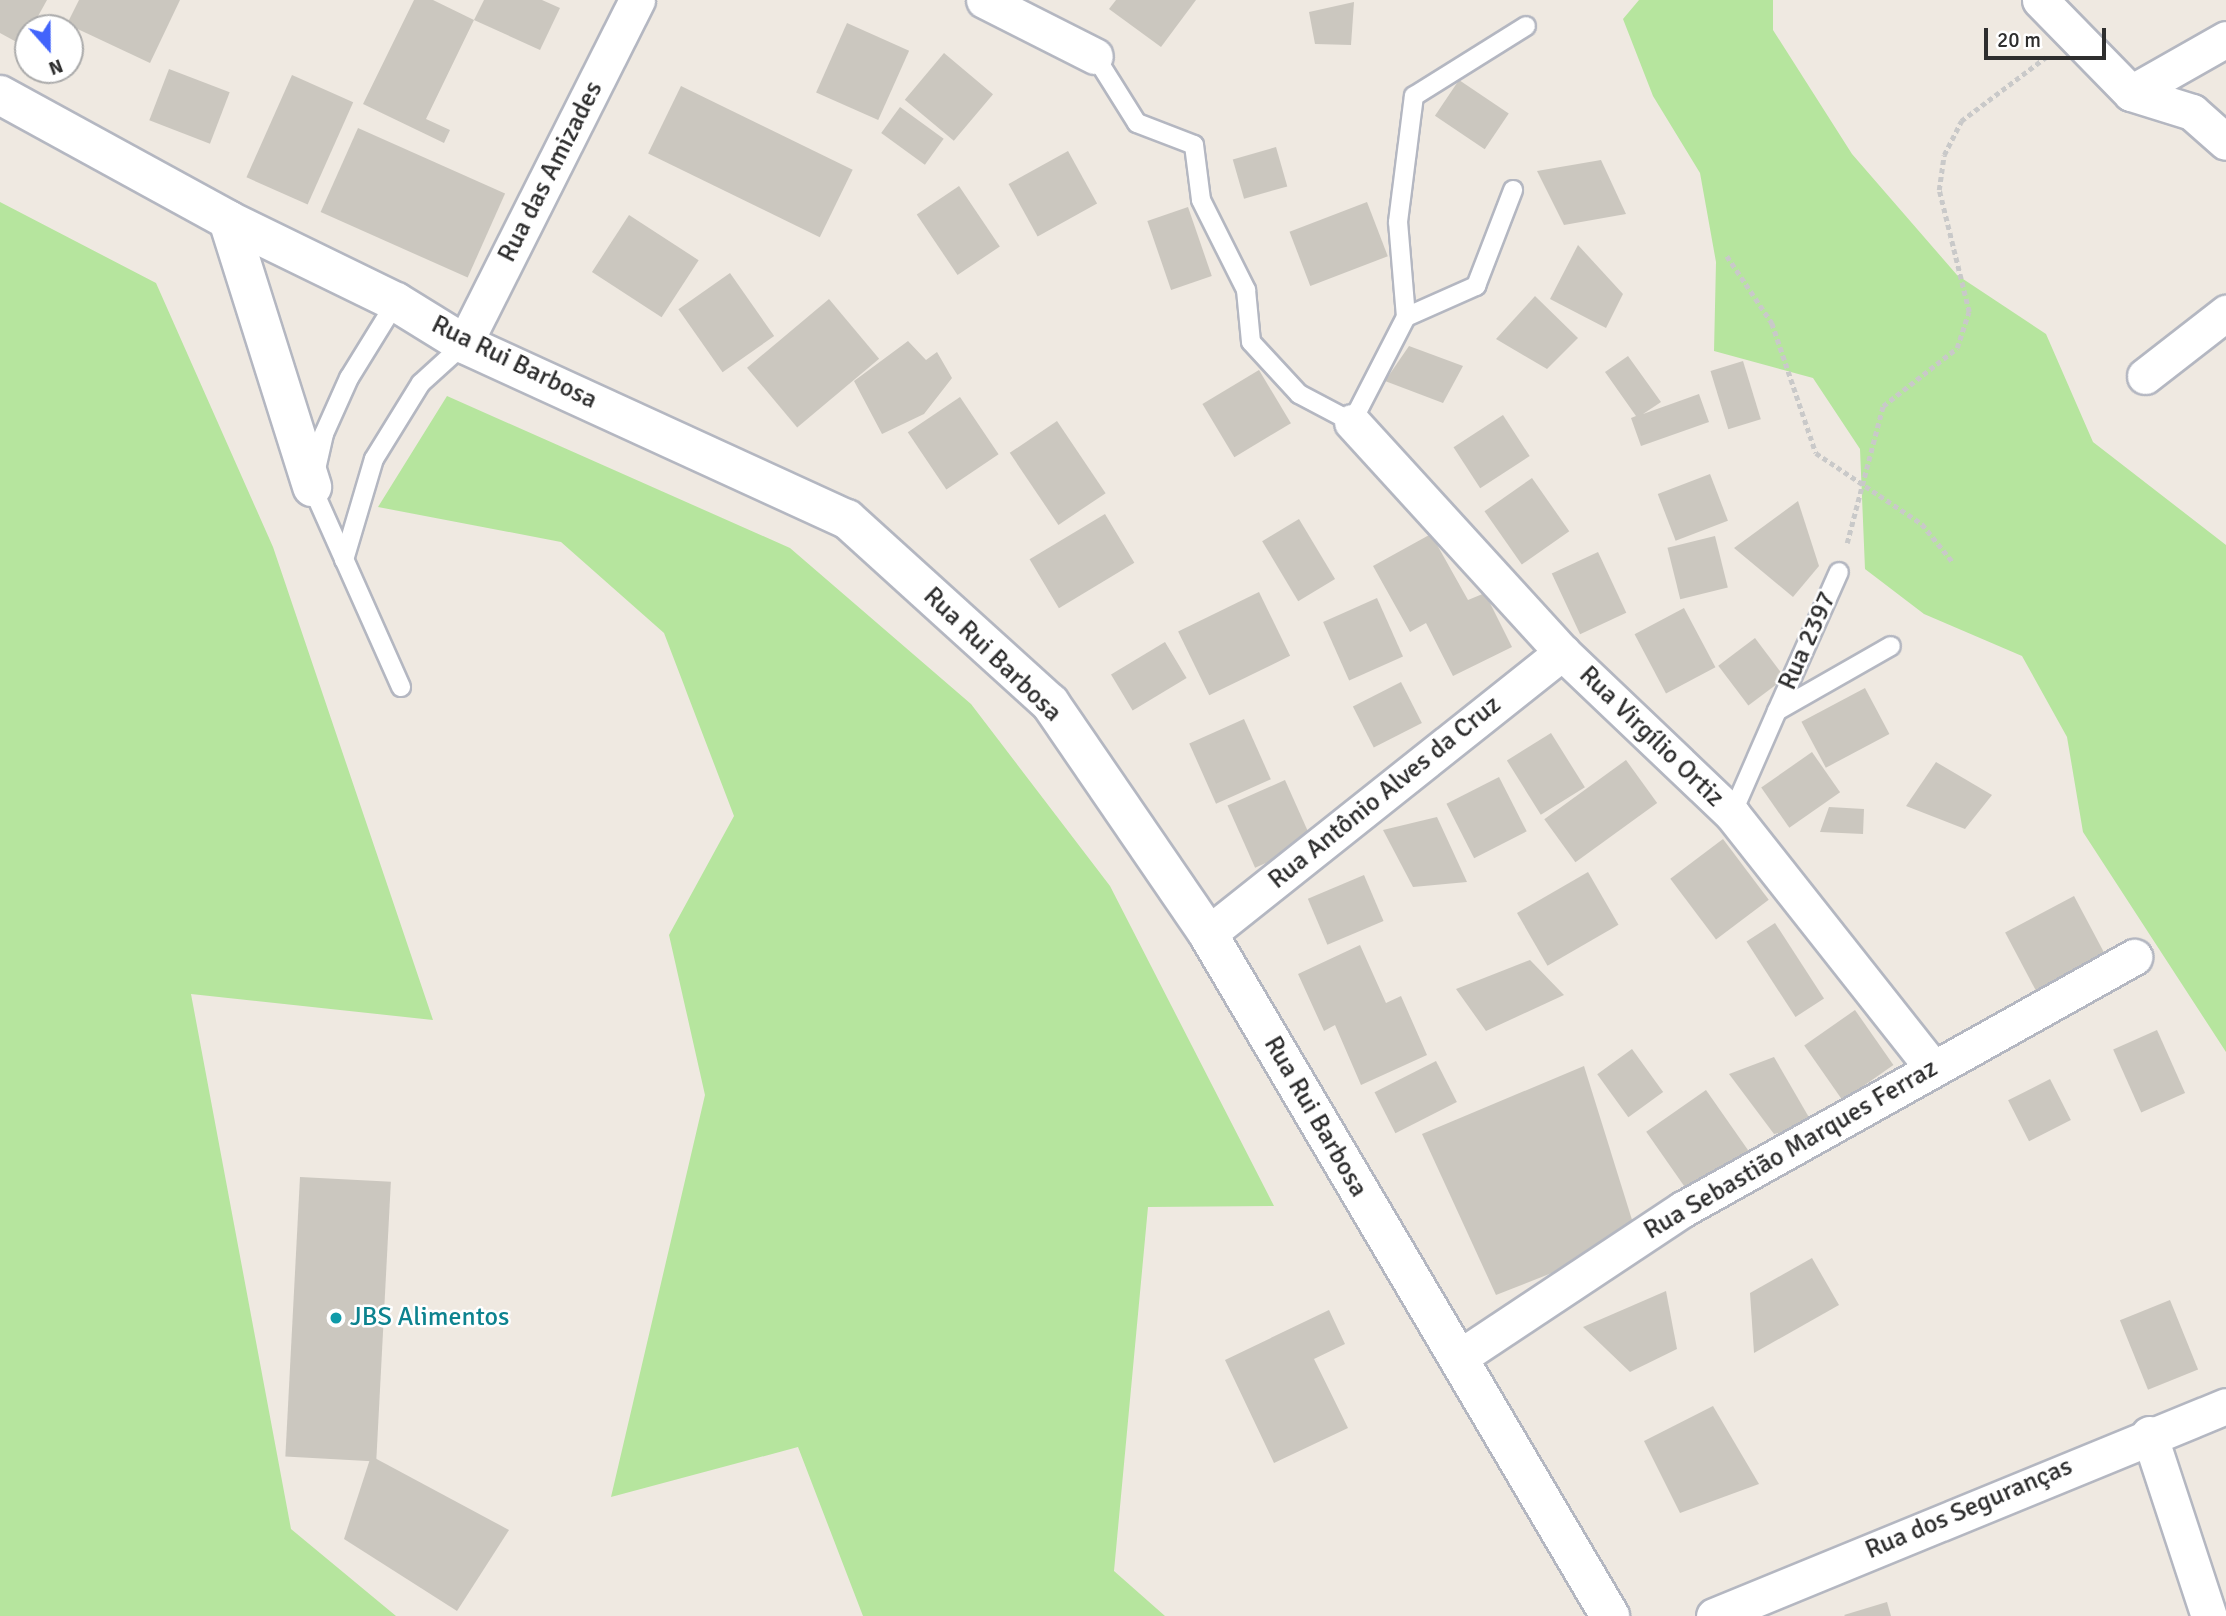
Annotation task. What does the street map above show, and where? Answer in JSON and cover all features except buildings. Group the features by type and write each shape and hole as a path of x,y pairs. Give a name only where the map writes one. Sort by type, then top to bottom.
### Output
{"main road":[{"name":"Rua Rui Barbosa","path":"0,95 228,220 396,302 464,344 847,519 1050,703 1208,934 1610,1616"},
{"path":"228,220 312,487"}],"street":[{"name":"Rua das Amizades","path":"464,344 637,0"},
{"path":"984,0 1095,55"},
{"path":"2040,0 2131,93 2192,112 2226,142"},
{"path":"2131,93 2226,39"},
{"path":"2145,376 2226,313"},
{"name":"Rua Virgílio Ortiz","path":"1352,422 1562,652 1732,814 1932,1067"},
{"name":"Rua Antônio Alves da Cruz","path":"1208,934 1562,652"},
{"name":"Rua Sebastião Marques Ferraz","path":"1457,1359 1683,1209 1932,1067 2134,957"},
{"name":"Rua dos Seguranças","path":"1714,1616 2149,1434 2226,1406"},
{"path":"2149,1434 2209,1616"}],"lane":[{"path":"1095,55 1137,123 1194,145 1202,200 1246,289 1251,342 1299,394 1352,422 1406,317 1398,222 1414,96 1526,26"},
{"path":"1406,317 1476,286 1513,190"},
{"path":"396,302 349,378 324,435 312,487 401,687"},
{"path":"344,560 374,460 421,383 464,344"},
{"name":"Rua 2397","path":"1732,814 1839,572"},
{"path":"1777,711 1891,646"}],"path":[{"path":"1839,572 1884,406 1957,348 1969,312 1939,190 1944,155 1961,121 2074,35"},
{"path":"1727,256 1772,323 1816,453 1922,524 1952,561"}],"green space":[{"path":"1639,0 1773,0 1773,30 1852,154 1957,275 2046,334 2093,442 2226,545 2226,1052 2083,832 2067,737 2022,656 1924,614 1865,569 1860,449 1813,378 1714,351 1716,262 1700,173 1653,96 1623,19"},
{"path":"0,202 156,283 273,547 433,1020 191,994 291,1529 396,1616 0,1616"},
{"path":"447,396 790,548 971,704 1110,886 1274,1206 1148,1207 1114,1571 1165,1616 863,1616 798,1447 611,1497 705,1095 669,935 734,816 664,633 561,542 378,507"}],"place":[{"name":"JBS Alimentos","path":"336,1318"}]}
